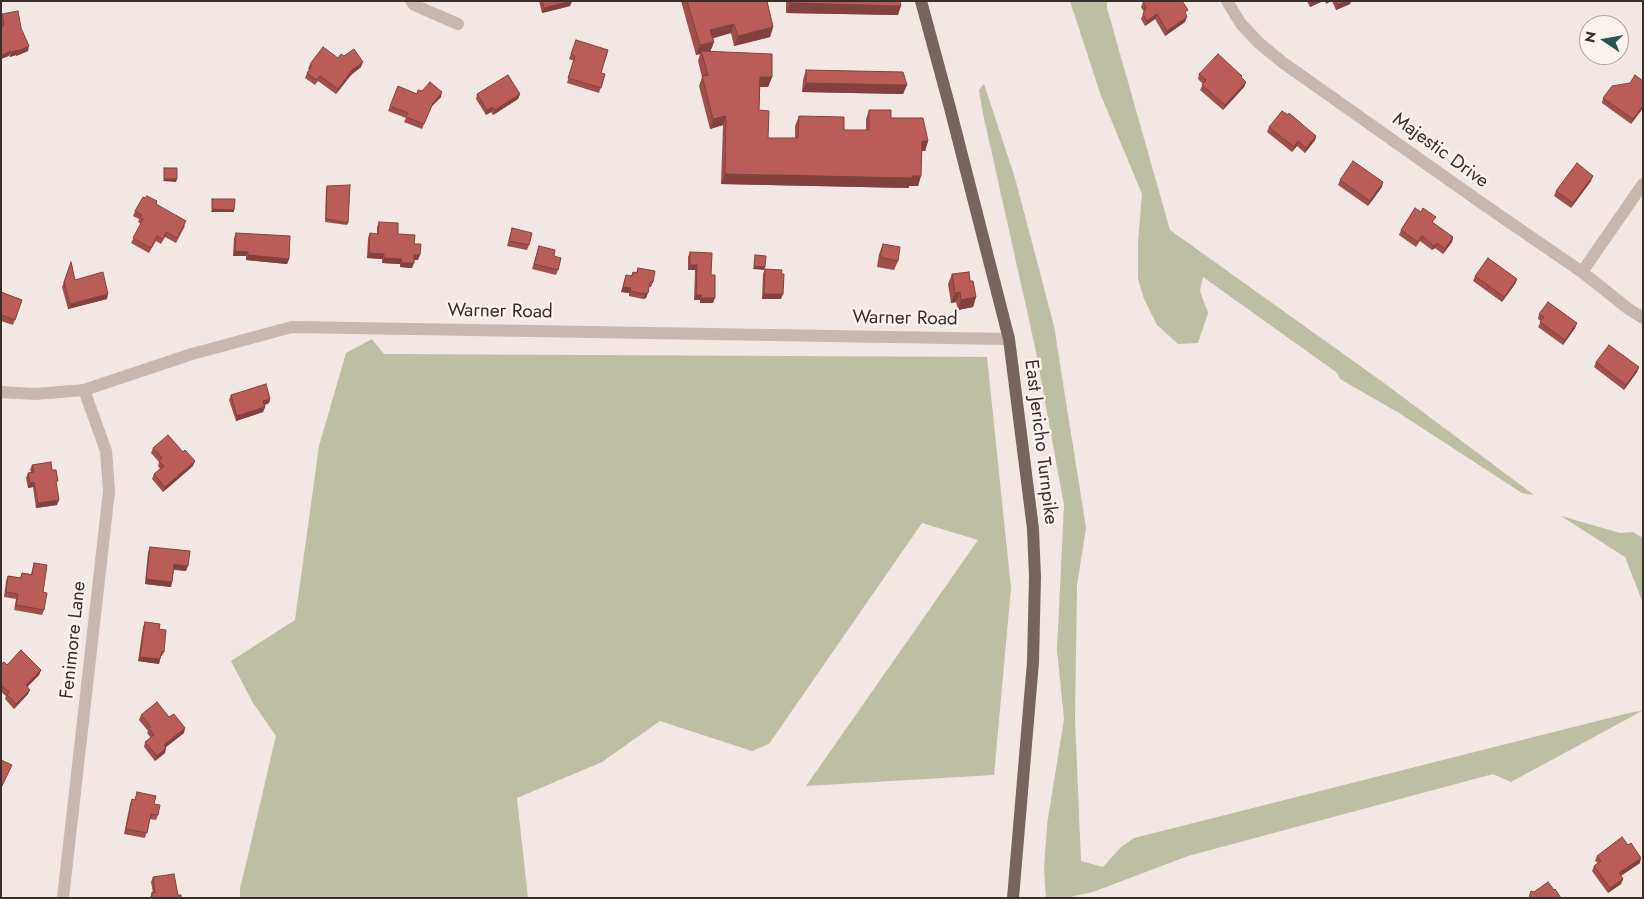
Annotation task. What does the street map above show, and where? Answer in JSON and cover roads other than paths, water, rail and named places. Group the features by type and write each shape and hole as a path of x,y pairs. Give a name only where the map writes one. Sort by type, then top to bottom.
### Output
{"main road":[{"name":"East Jericho Turnpike","path":"921,1 953,118 1008,339 1028,481 1035,576 1033,662 1013,898"}],"street":[{"path":"411,1 414,5 458,24"},
{"name":"Majestic Drive","path":"1227,1 1242,24 1259,44 1282,62 1582,272 1643,318"},
{"path":"1582,272 1643,184"},
{"name":"Warner Road","path":"1,392 35,394 84,390 192,354 292,327 1008,339"},
{"name":"Fenimore Lane","path":"63,898 109,491 106,451 84,390"}]}
